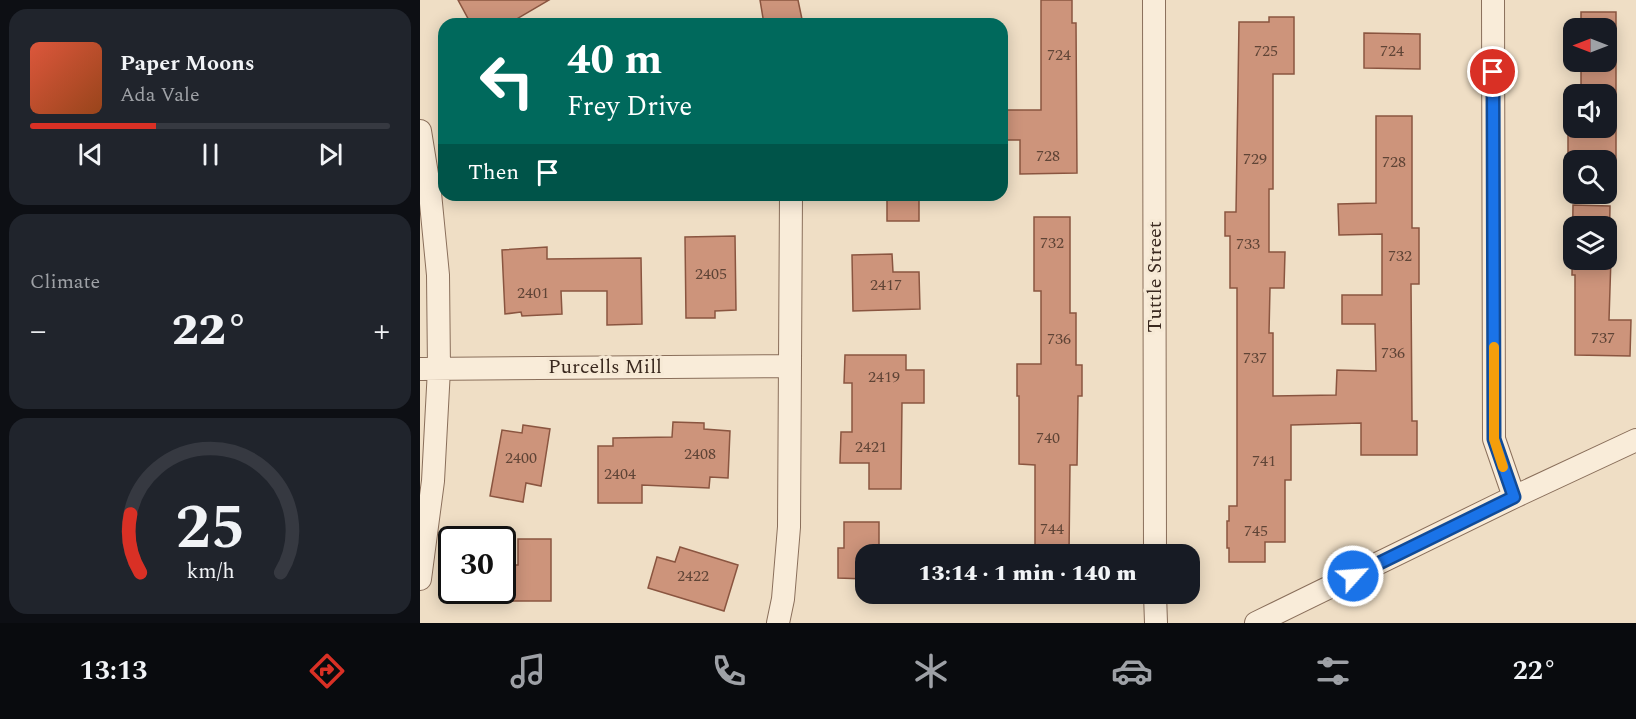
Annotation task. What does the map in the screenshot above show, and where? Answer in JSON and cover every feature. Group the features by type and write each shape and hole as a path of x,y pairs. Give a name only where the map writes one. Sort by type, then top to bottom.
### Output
{"street":[{"name":"Tuttle Street","path":"1154,0 1155,544"},
{"path":"1493,0 1494,439 1514,497"},
{"path":"420,131 438,275 429,369 433,481 420,579"},
{"path":"778,623 783,599 789,527 791,201"},
{"name":"Purcells Mill","path":"429,369 790,366"},
{"path":"1256,623 1636,440"},
{"path":"1155,604 1156,623"}],"building":[{"path":"458,0 549,0 518,18 468,18"},
{"path":"760,0 798,0 802,18 763,18"},
{"path":"1041,0 1072,0 1072,23 1076,23 1077,173 1020,174 1020,140 1008,140 1008,110 1041,110"},
{"path":"1581,12 1616,12 1616,18 1581,18"},
{"path":"1269,17 1294,17 1294,74 1273,74 1273,189 1269,189 1269,252 1285,252 1284,288 1270,288 1269,333 1273,333 1273,396 1336,395 1337,370 1376,371 1375,324 1342,324 1342,295 1382,295 1382,234 1339,235 1338,204 1376,203 1376,116 1412,116 1412,228 1419,228 1419,284 1411,284 1412,421 1417,421 1417,455 1361,455 1361,423 1291,425 1291,480 1285,480 1285,542 1265,542 1265,562 1229,562 1227,521 1229,521 1229,506 1237,506 1237,288 1230,288 1230,236 1225,236 1225,212 1236,212 1239,22 1269,22"},
{"path":"1364,33 1420,34 1420,69 1364,68"},
{"path":"1581,72 1616,72 1616,84 1581,84"},
{"path":"1568,138 1616,138 1616,150 1568,150"},
{"path":"887,201 919,201 919,221 887,221"},
{"path":"1573,205 1610,206 1610,216 1573,216"},
{"path":"1034,217 1070,217 1070,313 1076,313 1076,365 1082,365 1082,396 1078,396 1077,465 1070,465 1069,544 1035,544 1035,465 1019,464 1017,364 1041,364 1041,291 1034,291"},
{"path":"735,236 736,310 715,311 715,318 686,318 685,237"},
{"path":"547,247 547,259 641,258 642,324 607,325 607,291 561,291 562,314 522,316 521,312 505,314 502,250"},
{"path":"892,254 893,272 919,272 920,309 853,311 852,255"},
{"path":"1572,270 1611,270 1609,320 1631,320 1630,356 1575,355 1575,275 1572,275"},
{"path":"845,355 906,355 906,370 924,370 924,403 902,403 901,489 869,489 869,463 840,463 841,432 852,432 852,383 844,383"},
{"path":"673,422 704,423 704,429 730,431 728,478 710,477 709,488 642,485 642,503 598,503 598,446 613,446 613,438 672,437"},
{"path":"523,425 550,429 541,486 526,483 523,502 490,496 502,430 522,433"},
{"path":"844,522 879,522 879,544 855,544 855,579 838,578 838,548 844,548"},
{"path":"518,539 551,539 551,601 516,601 516,565 518,565"},
{"path":"680,547 738,565 724,611 648,588 657,557 675,562"}],"slow traffic":[{"path":"1494,347 1494,439 1503,467"}],"route":[{"path":"1353,576 1514,497 1494,439 1493,72"}]}
